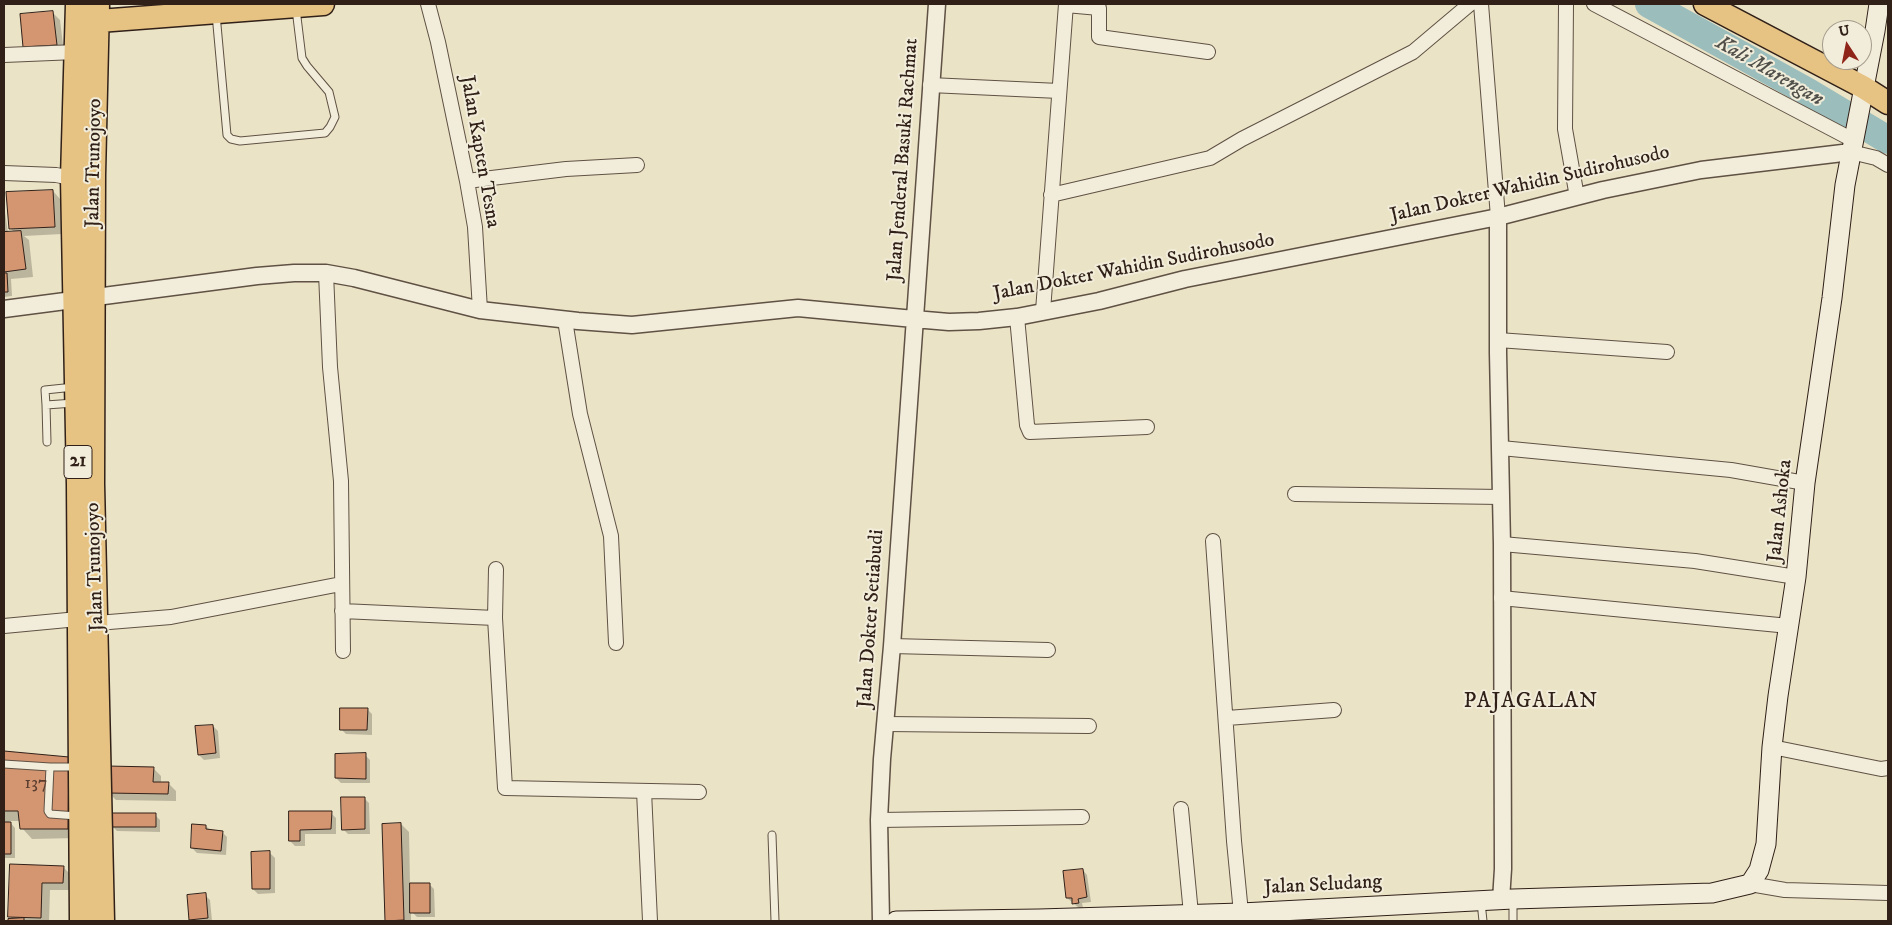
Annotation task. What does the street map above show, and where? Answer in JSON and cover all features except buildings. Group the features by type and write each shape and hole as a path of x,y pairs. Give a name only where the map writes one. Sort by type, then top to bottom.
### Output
{"highway":[{"name":"Jalan Trunojoyo","path":"77,4 72,178 84,299 88,621 103,921"},
{"path":"99,13 216,12 323,4"},
{"path":"1705,4 1862,96 1888,103"},
{"name":"Jalan Trunojoyo","path":"86,496 77,395 94,176 99,13"},
{"name":"Jalan Trunojoyo","path":"81,921 80,767 88,621"}],"main road":[{"path":"1852,146 1879,4"},
{"name":"Jalan Ashoka","path":"1750,884 1759,870 1766,844 1772,747 1796,577 1805,482 1852,146"},
{"name":"Jalan Seludang","path":"896,921 1187,917 1481,901 1712,892 1750,884"}],"street":[{"name":"Jalan Kapten Tesna","path":"428,4 438,42 475,227 480,310"},
{"name":"Jalan Jenderal Basuki Rachmat","path":"914,319 936,4"},
{"path":"1043,311 1066,4 1099,8 1099,37 1208,52"},
{"path":"1051,195 1210,158 1242,139 1412,52 1470,4"},
{"path":"1481,4 1498,217 1503,869 1507,900"},
{"path":"1566,4 1565,129 1576,197"},
{"path":"1594,4 1888,165"},
{"path":"4,55 76,52"},
{"path":"930,85 1059,91"},
{"name":"Jalan Dokter Wahidin Sudirohusodo","path":"4,309 257,276 326,273 364,280 480,310 565,320 632,325 798,308 949,322 979,321 1017,317 1099,301 1185,280 1498,217 1576,197 1701,170 1852,146"},
{"path":"467,181 566,170 637,165"},
{"path":"4,173 56,175 72,178"},
{"path":"326,273 330,367 341,481 342,651"},
{"path":"1017,317 1027,425 1030,432 1147,427"},
{"name":"Jalan Dokter Setiabudi","path":"881,921 879,820 914,319"},
{"path":"565,320 580,414 611,536 616,643"},
{"path":"1498,340 1667,352"},
{"path":"1500,448 1730,470 1805,482"},
{"path":"1295,494 1501,496"},
{"path":"1214,541 1234,841 1241,913"},
{"path":"1502,544 1695,561 1796,577"},
{"path":"496,569 495,618 505,788 699,792"},
{"path":"4,626 171,617 341,584"},
{"path":"1501,598 1789,626"},
{"path":"342,611 495,618"},
{"path":"892,646 1048,650"},
{"path":"1227,718 1334,710"},
{"path":"885,724 1089,726"},
{"path":"1772,747 1888,768"},
{"path":"644,791 650,921"},
{"path":"1181,809 1187,917"},
{"path":"879,820 1082,817"},
{"path":"1750,884 1785,890 1888,893"}],"lane":[{"path":"216,12 227,135 231,139 240,141 325,133 335,117 329,92 302,58 296,6"},
{"path":"47,442 45,390 77,395"},
{"path":"46,405 77,395"},
{"path":"4,764 80,767"},
{"path":"50,767 49,813 80,817"},
{"path":"772,835 775,921"},
{"path":"1507,900 1513,921"},
{"path":"1481,901 1483,921"}],"waterway":[{"name":"Kali Marengan","path":"1649,4 1808,92 1888,140"}],"district":[{"name":"PAJAGALAN","path":"1531,702"}]}
